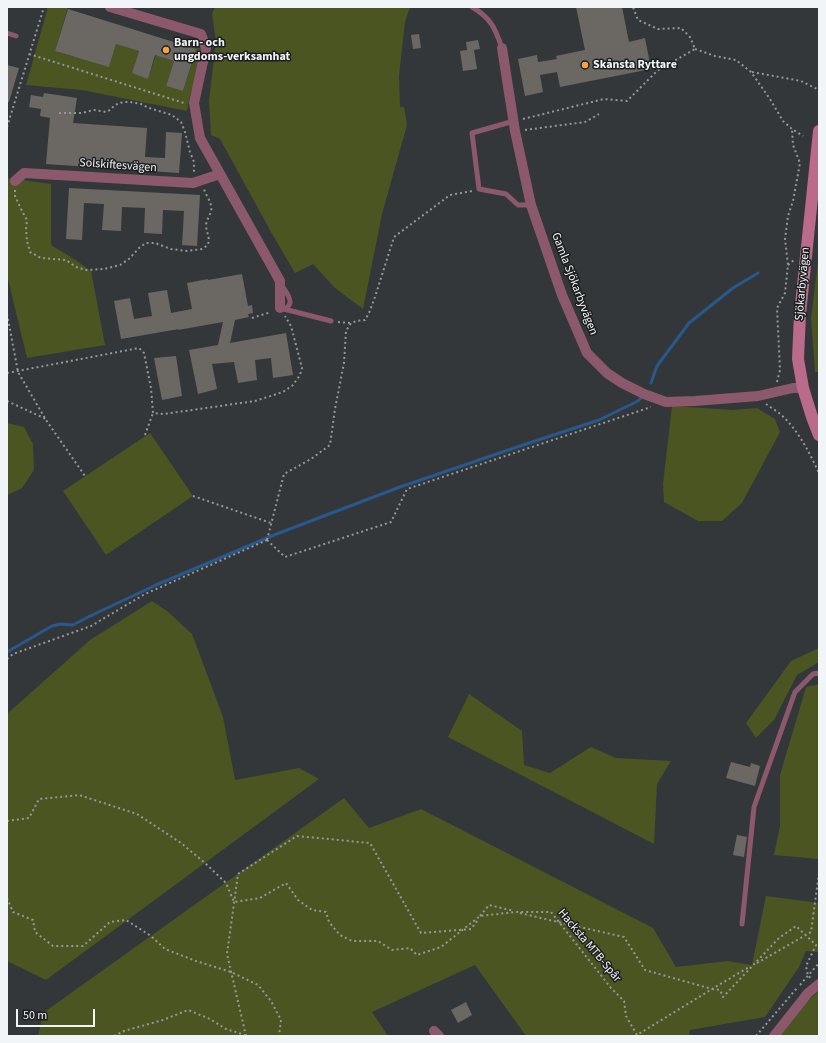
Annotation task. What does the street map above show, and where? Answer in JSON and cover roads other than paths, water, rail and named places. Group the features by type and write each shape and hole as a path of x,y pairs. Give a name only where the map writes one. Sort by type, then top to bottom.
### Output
{"street":[{"path":"110,7 201,34 206,48 194,103 200,138 280,281 281,308"},
{"name":"Gamla Sjökarbyvägen","path":"502,48 515,126 531,205 562,295 587,353 607,373 622,383 644,394 666,402 694,402 758,396 793,388 803,388"},
{"name":"Sjökarbyvägen","path":"819,131 800,314 798,359 803,388 819,435"},
{"name":"Solskiftesvägen","path":"15,181 24,173 193,184 220,174"},
{"path":"774,1036 816,982"}],"lane":[{"name":"Gamla Sjökarbyvägen","path":"472,7 481,12 489,20 495,29 502,48"},
{"path":"7,33 16,36"},
{"path":"515,126 472,133 479,189 506,194 518,205 531,205"},
{"path":"281,308 331,321"},
{"path":"742,924 754,806 795,692 813,674 819,673"}],"waterway":[{"path":"651,383 657,366 689,323 733,288 758,273"},
{"path":"7,652 52,626 61,624 73,625 156,585 274,535 400,487 599,420 638,401 642,397"}],"place":[{"name":"Barn- och ungdoms-verksamhat","path":"166,50"},
{"name":"Skånsta Ryttare","path":"585,65"}]}
